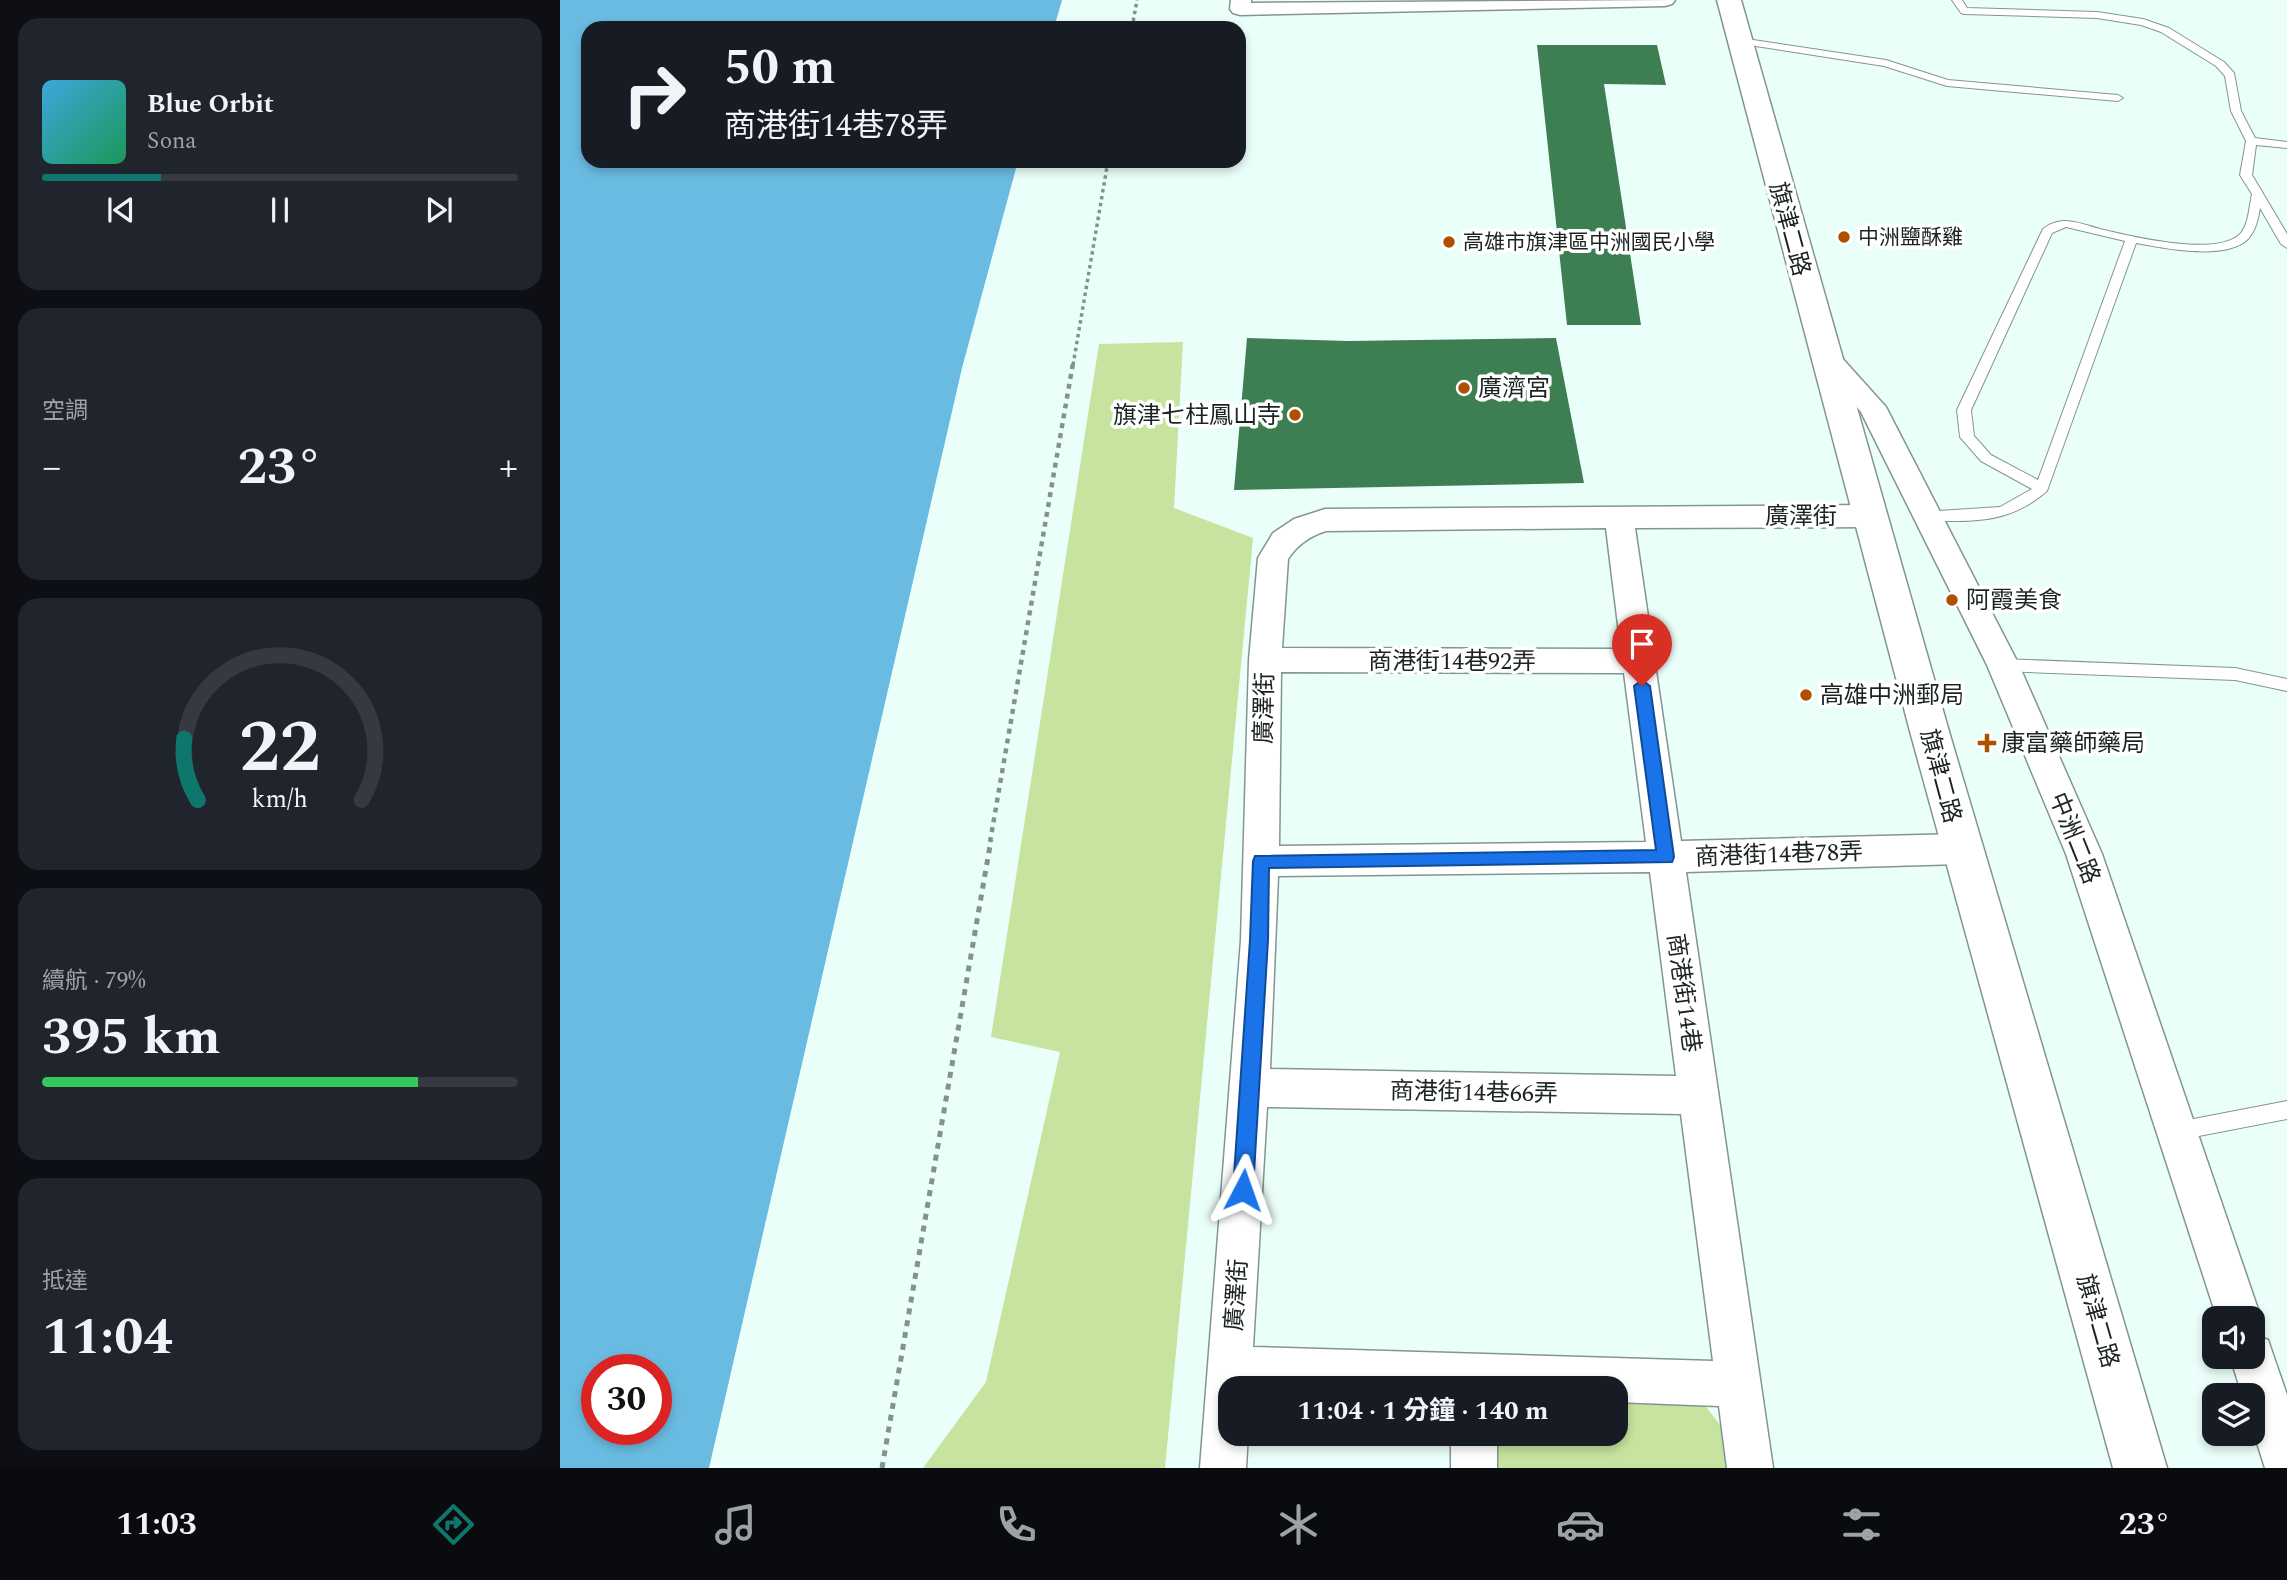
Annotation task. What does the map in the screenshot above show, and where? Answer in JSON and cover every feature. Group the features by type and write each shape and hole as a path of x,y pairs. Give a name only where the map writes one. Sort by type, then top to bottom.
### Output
{"street":[{"path":"1241,0 1240,9 1665,0"},
{"name":"旗津二路","path":"1729,0 1961,849 2140,1468"},
{"name":"中洲二路","path":"1824,354 1872,407 2003,665 2084,854 2235,1306"},
{"name":"廣澤街","path":"1223,1468 1250,1088 1261,861 1265,660 1273,558 1284,541 1304,527 1325,520 1869,516"},
{"name":"商港街14巷","path":"1619,518 1750,1468"},
{"name":"商港街14巷92弄","path":"1265,660 1639,661"},
{"name":"商港街14巷78弄","path":"1261,861 1666,857 1961,849"},
{"name":"商港街14巷66弄","path":"1250,1088 1698,1095"},
{"path":"1231,1368 1369,1376"},
{"path":"2256,1369 2287,1465"},
{"path":"1628,1383 1738,1384"},
{"path":"1474,1446 1474,1468"}],"lane":[{"path":"1957,0 1964,11 2097,15 2143,22 2165,30 2220,64 2230,75 2236,111 2251,141 2246,175 2287,244"},
{"path":"1740,41 1886,63 1947,83 2118,98"},
{"path":"2251,141 2287,145"},
{"path":"2042,488 1986,458 1967,438 1964,410 2047,231 2054,226 2066,224 2148,244 2226,247 2242,239 2249,229 2257,194"},
{"path":"1928,516 2005,514 2028,503 2042,488 2131,240"},
{"path":"2003,665 2235,674 2287,685"},
{"path":"2178,1131 2287,1110"}],"path":[{"path":"1134,21 1138,0"},
{"path":"883,1468 1107,168"}],"green space":[{"path":"1183,342 1174,508 1253,538 1165,1468 923,1468 986,1382 1060,1052 991,1037 1099,344"},
{"path":"1628,1401 1704,1404 1724,1430 1728,1468 1495,1468 1495,1446 1628,1446"}],"water":[{"path":"560,0 1062,0 1056,21 581,21 581,168 1016,168 962,368 709,1468 560,1468"}],"building":[{"path":"1537,45 1657,45 1666,85 1604,84 1641,325 1567,325"},
{"name":"廣濟宮","path":"1247,338 1348,341 1556,338 1584,483 1234,490"}],"place":[{"name":"中洲鹽酥雞","path":"1844,237"},
{"name":"高雄市旗津區中洲國民小學","path":"1449,242"},
{"name":"廣濟宮","path":"1464,388"},
{"name":"旗津七柱鳳山寺","path":"1295,415"},
{"name":"阿霞美食","path":"1952,600"},
{"name":"高雄中洲郵局","path":"1806,695"},
{"name":"康富藥師藥局","path":"1987,743"}],"route":[{"path":"1243,1190 1259,940 1261,861 1666,857 1642,686"}]}
